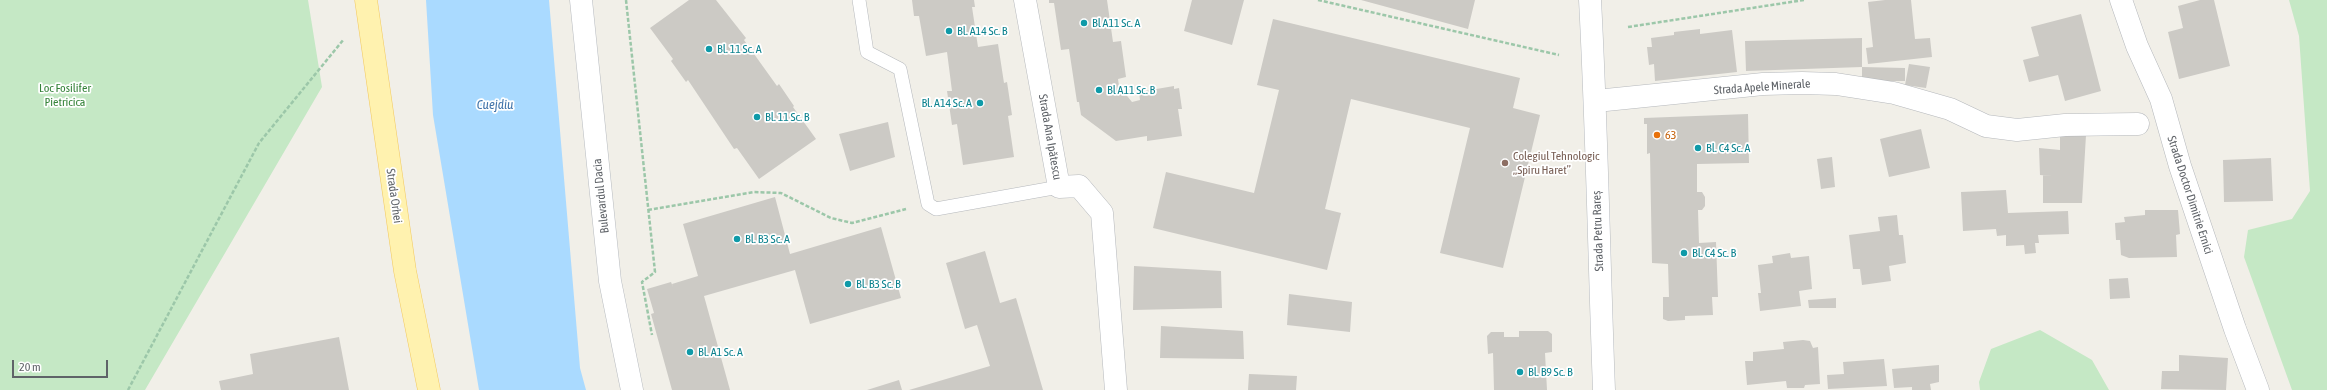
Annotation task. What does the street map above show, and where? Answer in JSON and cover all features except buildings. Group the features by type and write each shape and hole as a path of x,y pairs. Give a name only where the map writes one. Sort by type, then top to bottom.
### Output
{"main road":[{"name":"Strada Orhei","path":"366,5 405,271 428,390"}],"street":[{"name":"Bulevardul Dacia","path":"581,0 610,281 632,390"},
{"name":"Strada Ana Ipătescu","path":"1025,0 1060,187 1079,186 1102,213 1116,390"},
{"name":"Strada Petru Rareș","path":"1590,0 1596,101 1595,145 1604,390"},
{"name":"Strada Doctor Dimitrie Ernici","path":"2121,0 2160,99 2180,166 2235,328 2258,390"},
{"name":"Strada Apele Minerale","path":"1596,101 1763,84 1816,83 1836,84 1894,93 1950,109 1986,126 2017,130 2065,125 2138,124"}],"lane":[{"path":"859,0 867,52 900,69 928,204 936,209 1060,187"}],"path":[{"path":"626,0 645,176"},
{"path":"1318,0 1558,55"},
{"path":"1628,27 1804,0"},
{"path":"128,390 259,143 366,5"},
{"path":"648,210 754,192 781,194 830,218 852,223 928,204"}],"green space":[{"name":"Loc Fosilifer Pietricica","path":"0,0 308,0 322,87 145,390 0,390"},
{"path":"2289,0 2327,0 2327,390 2292,390 2244,257 2248,230 2292,219 2310,191 2299,36"},
{"path":"2040,330 2092,360 2109,390 1980,390 1979,382 1991,349"}],"water":[{"name":"Cuejdiu","path":"426,0 549,0 580,368 586,390 479,390 433,115"}],"place":[{"name":"Bl A11 Sc. A","path":"1084,23"},
{"name":"Bl. A14 Sc. B","path":"949,31"},
{"name":"Bl. 11 Sc. A","path":"709,49"},
{"name":"Bl A11 Sc. B","path":"1099,90"},
{"name":"Bl. A14 Sc. A","path":"980,103"},
{"name":"Bl. 11 Sc. B","path":"757,117"},
{"name":"63","path":"1657,135"},
{"name":"Bl. C4 Sc. A","path":"1698,148"},
{"name":"Colegiul Tehnologic „Spiru Haret”","path":"1505,163"},
{"name":"Bl. B3 Sc. A","path":"737,239"},
{"name":"Bl. C4 Sc. B","path":"1684,253"},
{"name":"Bl. B3 Sc. B","path":"848,284"},
{"name":"Bl. A1 Sc. A","path":"690,352"},
{"name":"Bl. B9 Sc. B","path":"1520,372"}]}
